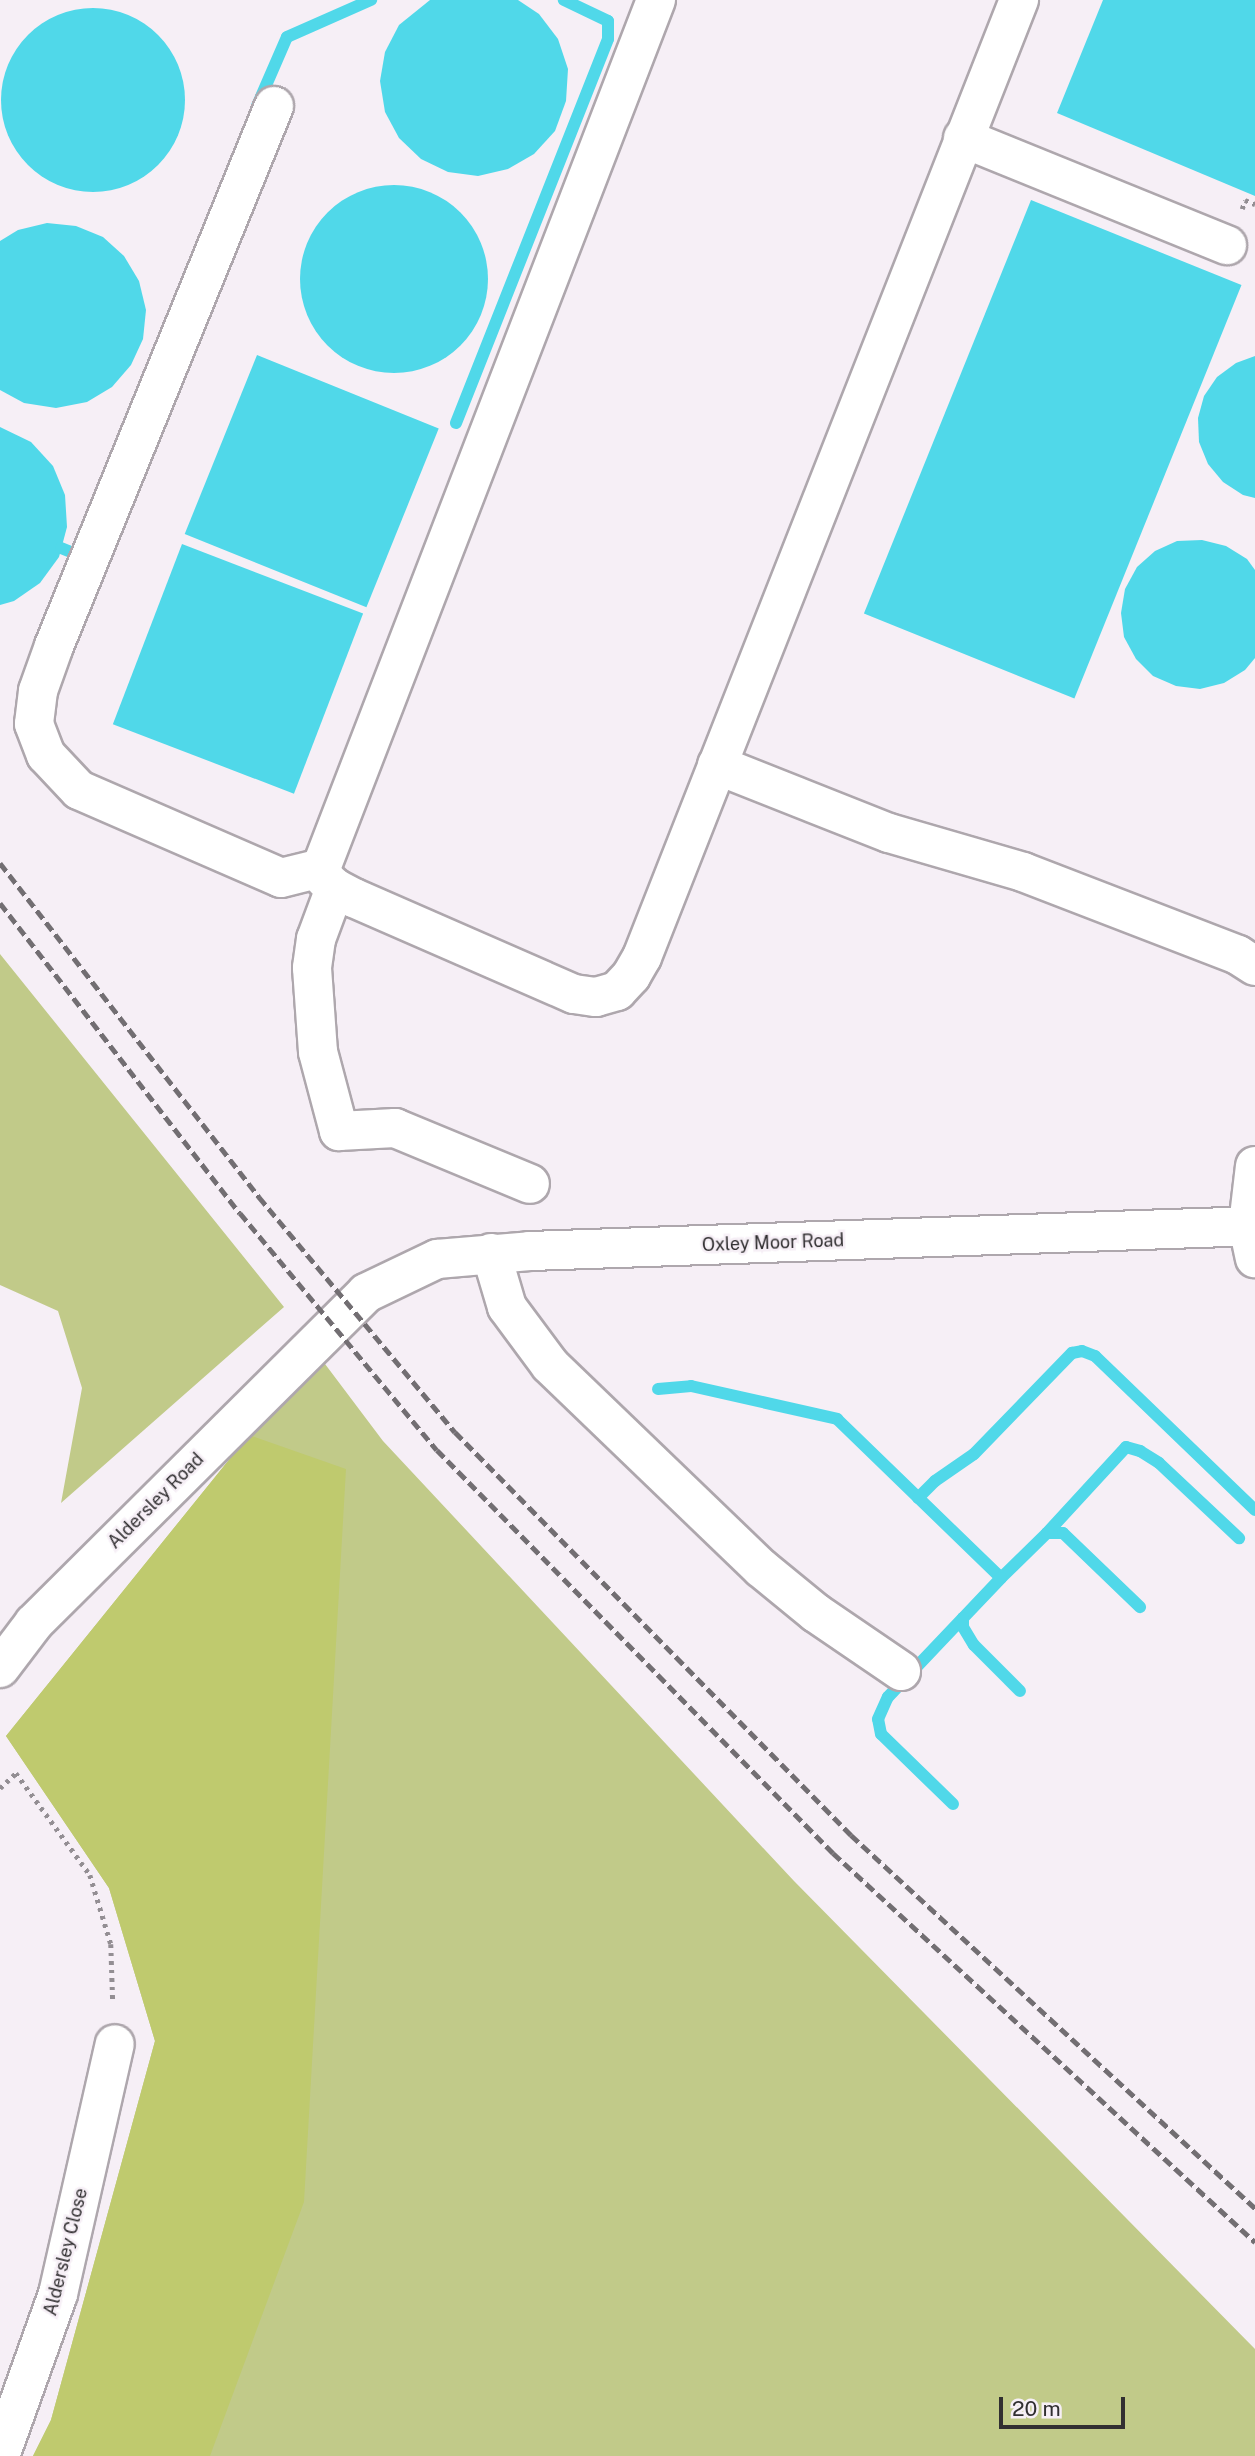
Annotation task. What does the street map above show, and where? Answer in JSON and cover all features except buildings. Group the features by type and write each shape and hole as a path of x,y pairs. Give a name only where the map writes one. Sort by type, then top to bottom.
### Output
{"street":[{"path":"530,1184 395,1128 339,1131 318,1052 312,968 328,878 656,0"},
{"path":"274,106 54,646 38,691 34,724 46,755 79,790 281,878 328,878 574,994 596,997 617,991 631,976 642,957 1019,0"},
{"path":"963,138 1227,245"},
{"path":"717,765 889,833 1023,872 1238,955 1255,966"},
{"path":"1253,1236 1255,1166"},
{"name":"Oxley Moor Road","path":"317,1339 366,1293 392,1278 437,1259 491,1253 1253,1236"},
{"path":"491,1253 507,1307 550,1365 761,1568 816,1613 877,1652 901,1671"},
{"name":"Aldersley Road","path":"0,1668 34,1623 317,1339"},
{"name":"Aldersley Close","path":"0,2456 58,2294 114,2044"}],"path":[{"path":"0,1788 16,1773 90,1875 111,1944 114,2044"}],"green space":[{"path":"0,954 284,1307 61,1503 82,1388 58,1311 0,1285"},
{"path":"322,1360 383,1441 794,1881 1255,2349 1255,2456 33,2456 51,2420 155,2041 109,1888 6,1736 249,1435"},
{"path":"249,1435 346,1469 304,2202 210,2456 33,2456 51,2420 155,2041 109,1888 6,1736"}],"water":[{"path":"430,0 518,0 539,14 558,39 568,69 566,101 555,131 534,154 508,169 478,176 448,172 421,159 399,138 385,112 380,81 385,52 399,25"},
{"path":"1103,0 1255,0 1255,196 1057,113"},
{"path":"93,8 128,15 158,35 178,65 185,100 178,135 158,165 128,185 93,192 58,185 28,165 8,135 1,100 8,65 28,35 58,15"},
{"path":"394,185 430,192 461,212 481,243 488,279 481,315 461,346 430,366 394,373 358,366 327,346 307,315 300,279 307,243 327,212 358,192"},
{"path":"1031,200 1241,285 1074,699 864,614"},
{"path":"47,223 76,226 103,237 124,256 139,281 146,310 143,339 131,365 112,387 87,402 56,408 24,403 0,390 0,241 18,230"},
{"path":"257,355 439,428 366,607 185,534"},
{"path":"1255,356 1255,498 1243,495 1223,482 1208,464 1199,442 1198,418 1204,396 1217,377 1236,363"},
{"path":"0,427 31,442 53,466 65,495 67,527 59,557 40,583 14,601 0,605"},
{"path":"1202,540 1226,546 1247,559 1255,570 1255,658 1245,670 1224,683 1200,689 1176,686 1153,676 1136,659 1124,637 1121,613 1125,589 1137,567 1155,551 1177,541"},
{"path":"182,544 363,614 294,794 113,724"}],"waterway":[{"path":"257,106 287,37 371,0"},
{"path":"456,423 608,39 608,21 564,0"},
{"path":"61,548 76,554 83,546"},
{"path":"918,1498 935,1481 974,1454 1072,1353 1082,1351 1095,1356 1255,1510"},
{"path":"658,1389 691,1386 837,1419 1001,1578 1047,1533 1063,1533 1140,1607"},
{"path":"1047,1533 1126,1447 1140,1451 1159,1463 1239,1538"},
{"path":"1001,1578 963,1618 963,1627 974,1645 1020,1691"},
{"path":"953,1804 881,1734 878,1719 888,1697 963,1618"}],"railway":[{"path":"0,863 259,1197 455,1432 851,1835 1255,2208"},
{"path":"0,903 240,1213 437,1450 833,1853 1255,2242"}]}
